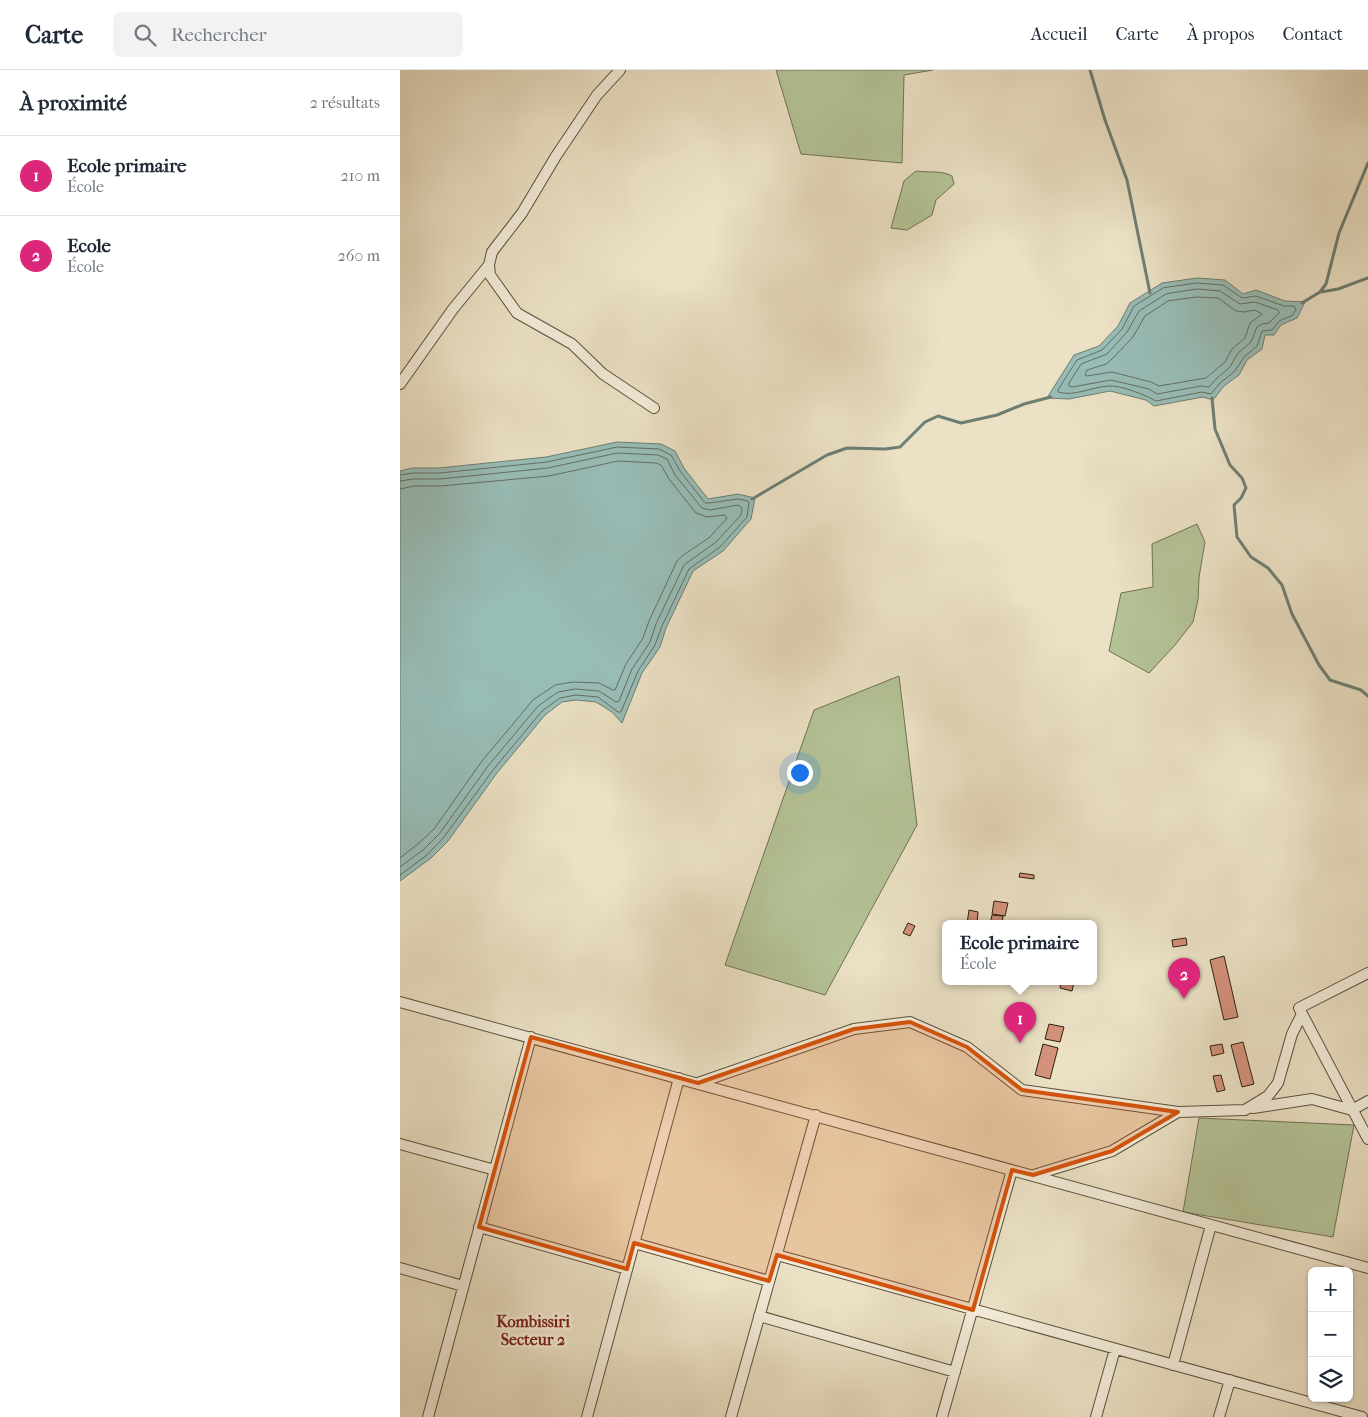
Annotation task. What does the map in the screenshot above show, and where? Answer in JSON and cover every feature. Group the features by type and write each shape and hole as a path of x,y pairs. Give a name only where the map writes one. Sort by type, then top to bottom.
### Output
{"street":[{"path":"620,70 597,95 556,156 522,213 492,252 489,265 490,275 517,313 572,344 603,374 654,408"},
{"path":"400,384 453,309 489,265"},
{"path":"1368,973 1299,1008 1368,1139"},
{"path":"400,1002 1368,1268"},
{"path":"1245,1110 1268,1096 1278,1083 1292,1034 1302,1014"},
{"path":"698,1083 854,1029 910,1022 967,1047 1022,1090 1178,1112 1245,1110 1276,1103 1312,1099 1352,1110 1368,1101"},
{"path":"428,1417 531,1038"},
{"path":"587,1417 679,1078"},
{"path":"1033,1175 1112,1152 1178,1112"},
{"path":"730,1417 816,1116"},
{"path":"400,1144 495,1170"},
{"path":"942,1417 1012,1170"},
{"path":"1174,1365 1211,1224"},
{"path":"480,1227 627,1269"},
{"path":"634,1242 769,1281"},
{"path":"776,1255 1362,1417"},
{"path":"400,1268 463,1286"},
{"path":"759,1316 955,1372"},
{"path":"1096,1417 1115,1349"},
{"path":"1219,1417 1230,1380"}],"highlighted area":[{"path":"910,1022 967,1047 1022,1090 1178,1112 1112,1151 1033,1175 1012,1170 973,1310 777,1255 769,1281 634,1243 627,1269 479,1227 531,1037 698,1083 854,1029"}],"green space":[{"path":"776,70 933,70 904,75 902,163 801,154"},
{"path":"916,171 948,174 952,176 954,184 936,200 932,215 907,230 891,228 904,181"},
{"path":"1197,524 1205,542 1199,577 1198,600 1193,622 1149,673 1109,651 1121,593 1153,587 1152,544"},
{"path":"899,676 917,825 825,995 725,965 814,710"},
{"path":"1199,1118 1354,1125 1333,1237 1183,1212"}],"water":[{"path":"1197,278 1225,280 1243,294 1256,290 1285,301 1305,302 1297,318 1281,325 1274,335 1265,335 1262,349 1247,360 1239,375 1224,386 1213,400 1203,397 1154,406 1146,400 1110,391 1069,399 1047,398 1074,355 1099,346 1118,326 1130,303 1162,283"},
{"path":"617,442 661,444 675,451 684,468 708,499 738,494 755,498 751,519 723,551 693,571 666,628 660,647 642,673 622,723 612,712 596,702 576,700 562,702 545,715 497,773 448,841 431,858 400,881 400,471 412,468 439,468 546,457"}],"building":[{"path":"1020,873 1034,875 1034,879 1019,877"},
{"path":"994,901 1008,903 1005,916 992,914"},
{"path":"969,910 978,912 977,920 968,920"},
{"path":"992,915 1003,916 1002,920 991,920"},
{"path":"908,923 915,926 910,936 903,933"},
{"path":"1186,938 1187,945 1173,947 1172,940"},
{"path":"1224,956 1238,1017 1224,1020 1210,960"},
{"path":"1060,985 1073,985 1072,991 1060,988"},
{"path":"1049,1024 1064,1027 1060,1042 1045,1039"},
{"path":"1243,1042 1254,1084 1242,1087 1231,1045"},
{"path":"1043,1044 1058,1048 1050,1079 1035,1075"},
{"path":"1222,1044 1224,1053 1212,1056 1210,1046"},
{"path":"1221,1075 1225,1090 1217,1092 1213,1076"}],"waterway":[{"path":"1090,70 1105,120 1127,180 1150,293"},
{"path":"1302,303 1320,292 1326,284 1339,233 1368,163"},
{"path":"1321,292 1338,289 1368,278"},
{"path":"752,499 827,455 847,448 885,449 900,447 925,422 938,416 961,423 997,415 1024,404 1051,397"},
{"path":"1212,398 1215,429 1230,465 1242,478 1246,488 1241,498 1234,505 1237,537 1251,557 1268,568 1282,585 1292,614 1319,665 1330,680 1361,690 1368,696"}],"place":[{"name":"Ecole","path":"1184,999"},
{"name":"Ecole primaire","path":"1020,1043"}],"district":[{"name":"Kombissiri Secteur 2","path":"533,1330"}]}
